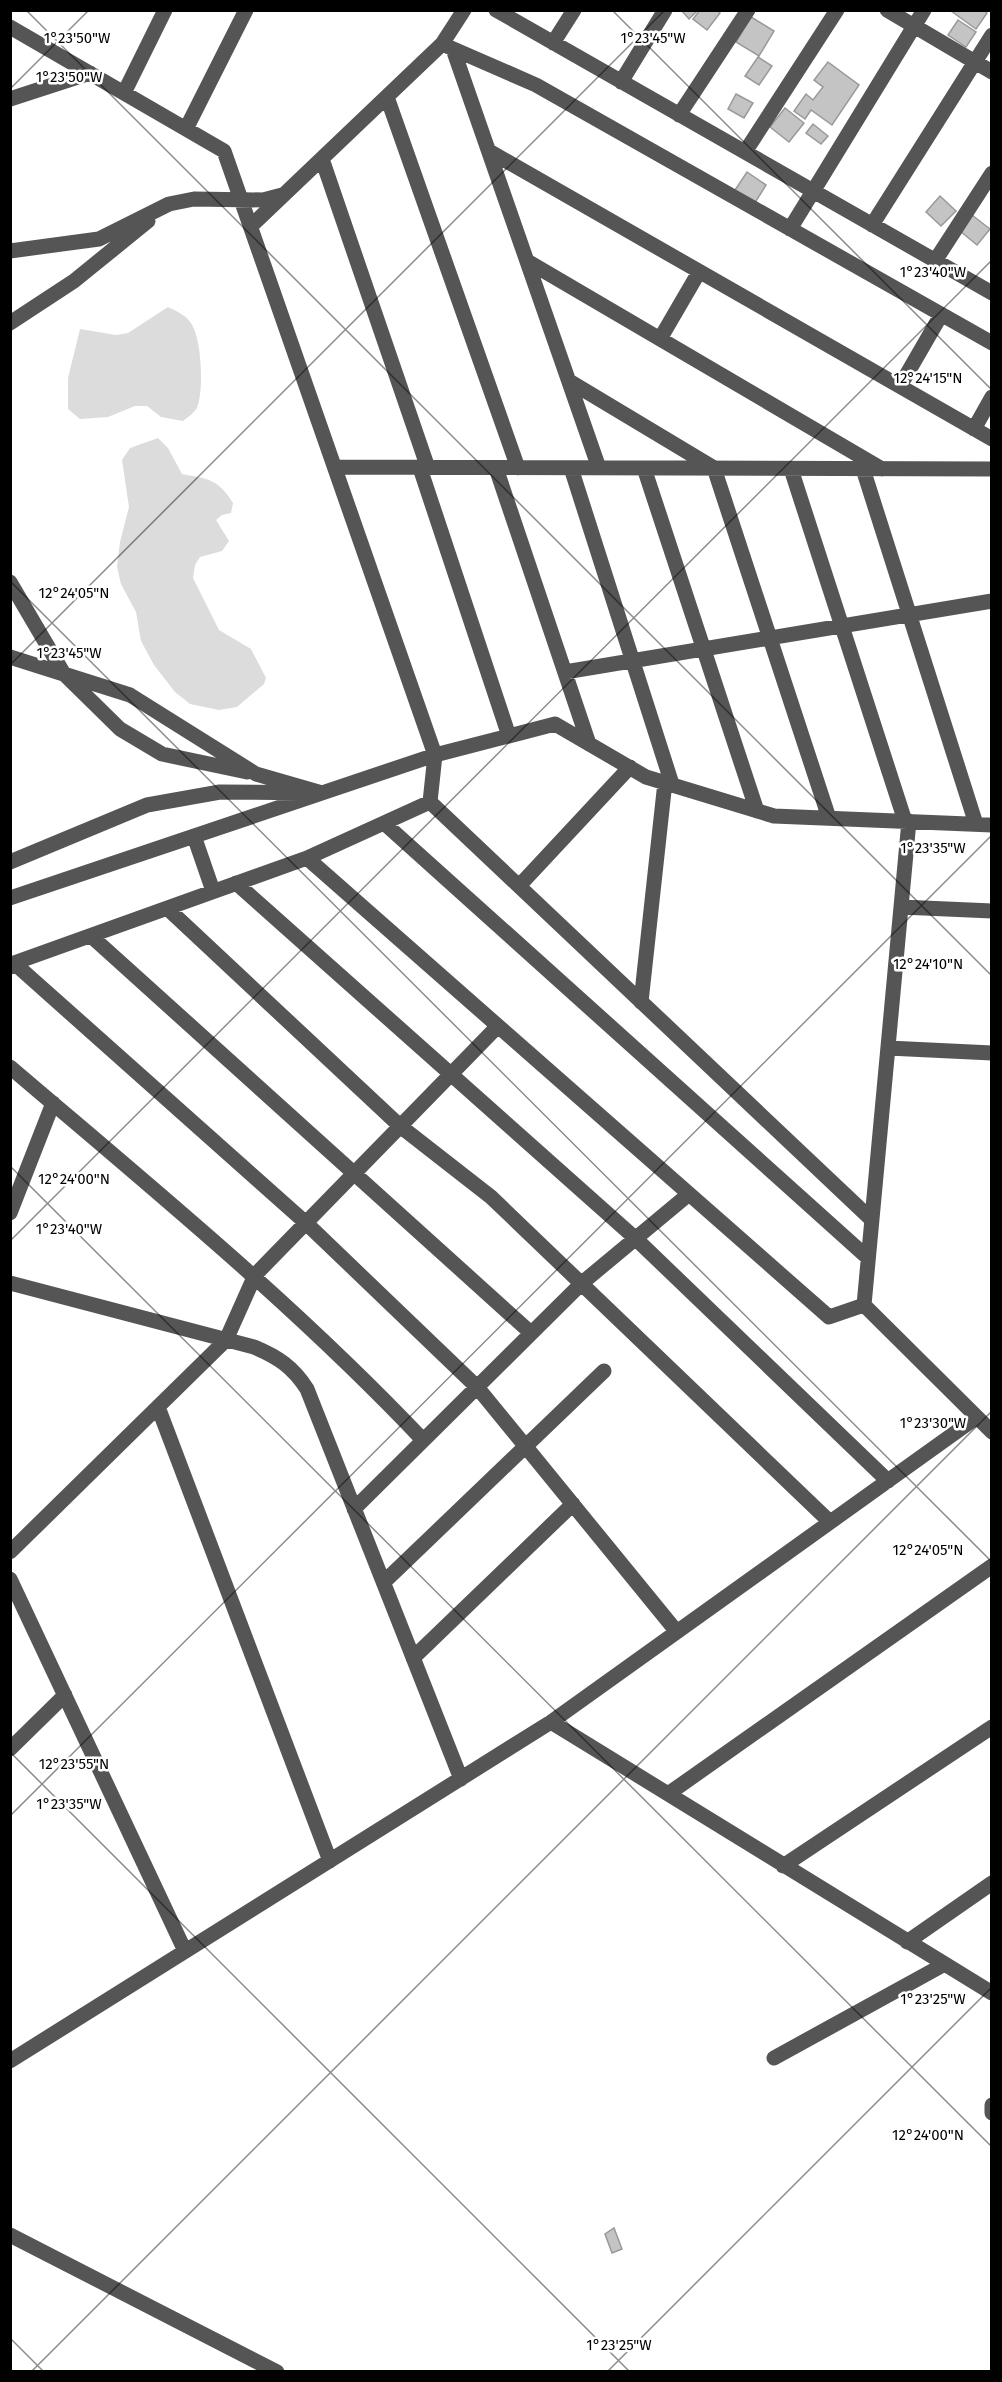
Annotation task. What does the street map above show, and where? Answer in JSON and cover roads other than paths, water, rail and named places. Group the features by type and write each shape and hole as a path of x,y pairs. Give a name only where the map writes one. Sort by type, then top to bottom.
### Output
{"street":[{"path":"124,93 165,10"},
{"path":"186,129 246,10"},
{"path":"251,226 387,97 448,47 464,10"},
{"path":"496,10 992,293"},
{"path":"553,43 574,10"},
{"path":"621,82 665,10"},
{"path":"679,115 748,10"},
{"path":"745,152 837,10"},
{"path":"888,10 992,72"},
{"path":"790,229 924,10"},
{"path":"10,27 224,151 435,755 429,802"},
{"path":"872,225 992,34"},
{"path":"448,47 489,151 599,468"},
{"path":"448,47 536,85 992,343"},
{"path":"10,99 90,73"},
{"path":"387,97 518,468"},
{"path":"489,151 992,439"},
{"path":"322,159 509,736"},
{"path":"935,261 992,173"},
{"path":"10,251 99,239 169,204 194,199 263,200 285,194"},
{"path":"10,323 74,281 169,204"},
{"path":"527,261 882,469"},
{"path":"660,339 699,272"},
{"path":"900,386 941,315"},
{"path":"569,381 714,468 829,818"},
{"path":"974,429 992,397"},
{"path":"334,467 992,469"},
{"path":"495,468 589,744"},
{"path":"571,468 633,661 668,783 641,1002"},
{"path":"644,468 757,811"},
{"path":"791,469 907,821 864,1305"},
{"path":"10,898 435,755 555,724 630,767 668,783 774,816 984,824 909,615 862,469"},
{"path":"10,582 64,674 120,729 162,754 256,774 322,793"},
{"path":"565,672 992,601"},
{"path":"10,657 130,695 256,774"},
{"path":"519,886 630,767"},
{"path":"10,862 147,806 220,792 322,793"},
{"path":"429,802 307,858 12,965 306,1223 477,1387 677,1632"},
{"path":"429,802 872,1220"},
{"path":"384,823 868,1258"},
{"path":"195,836 213,891"},
{"path":"307,858 828,1317 864,1305"},
{"path":"236,883 635,1238 888,1481"},
{"path":"167,908 400,1126 491,1197 830,1522"},
{"path":"901,908 992,911"},
{"path":"91,936 531,1333"},
{"path":"10,1552 226,1340 255,1275 498,1026"},
{"path":"888,1048 992,1053"},
{"path":"10,1066 255,1275 355,1368 423,1440"},
{"path":"10,1213 53,1103"},
{"path":"354,1509 582,1282 689,1194"},
{"path":"10,1283 226,1340 277,1357 295,1371 307,1389 461,1779"},
{"path":"864,1305 992,1432"},
{"path":"384,1582 604,1371"},
{"path":"158,1407 330,1861"},
{"path":"10,2061 551,1722 977,1417"},
{"path":"413,1658 573,1504"},
{"path":"668,1794 992,1566"},
{"path":"10,1579 185,1952"},
{"path":"10,1749 65,1695"},
{"path":"551,1722 992,1993"},
{"path":"783,1866 992,1727"},
{"path":"907,1942 992,1883"},
{"path":"774,2058 943,1965"},
{"path":"992,2105 992,2113"},
{"path":"10,2235 278,2372"}]}
